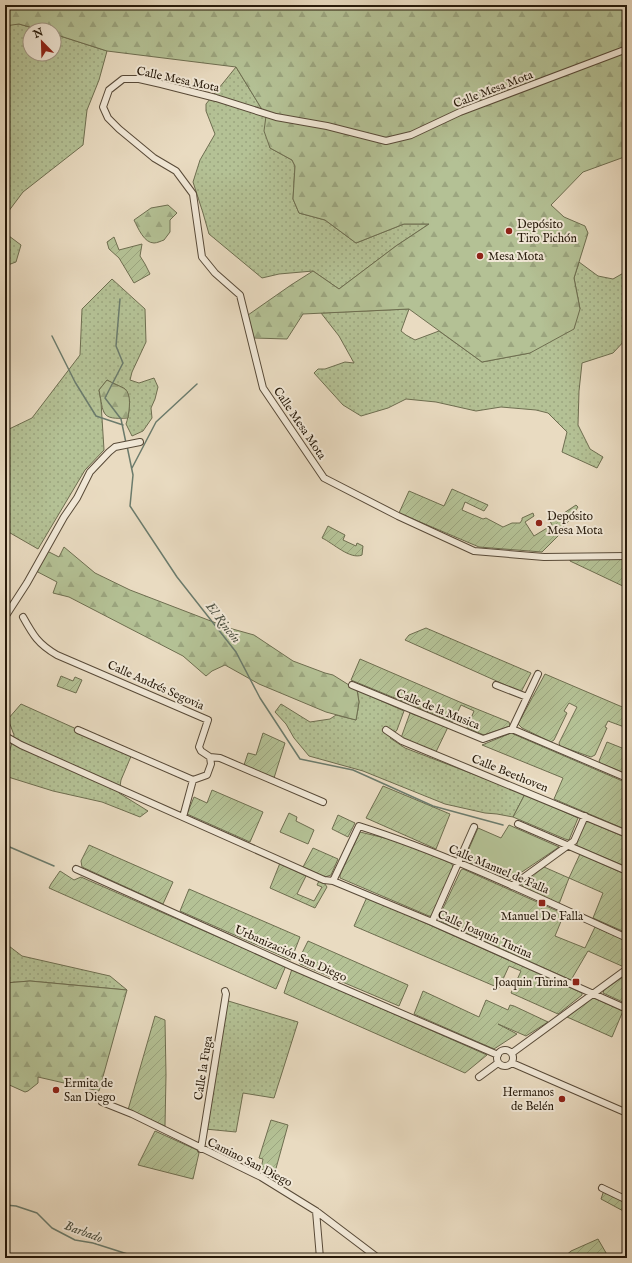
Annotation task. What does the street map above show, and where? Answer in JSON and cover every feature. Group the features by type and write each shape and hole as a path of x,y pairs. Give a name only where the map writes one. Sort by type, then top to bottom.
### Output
{"street":[{"name":"Calle Mesa Mota","path":"627,49 460,112 411,136 386,141 327,126 276,117 216,98 139,79 123,79 109,90 103,107 108,118 119,129 154,158 176,171 193,194 202,257 215,273 240,295 263,388 324,478 398,516 474,550 544,557 627,556"},
{"path":"5,617 27,583 64,517 77,498 90,472 115,447 140,442"},
{"name":"Calle Andrés Segovia","path":"23,617 35,639 44,648 208,720 198,747 200,752 210,757"},
{"path":"538,674 512,730 627,778"},
{"name":"Calle de la Musica","path":"352,685 483,739 512,730"},
{"path":"496,685 527,698"},
{"path":"78,730 193,780 207,775 211,764 210,757 220,758 323,802"},
{"name":"Calle Beethoven","path":"386,730 402,741 627,834"},
{"name":"Calle Joaquín Turina","path":"5,733 7,737 21,745 324,880 333,881 432,922 627,1009"},
{"path":"183,817 193,780"},
{"path":"512,886 574,841 585,816"},
{"path":"518,824 627,871"},
{"name":"Calle Manuel de Falla","path":"333,881 359,826 401,839 459,863 627,938"},
{"path":"432,922 474,827"},
{"name":"Urbanización San Diego","path":"76,869 291,966 498,1055"},
{"path":"512,1053 627,969"},
{"name":"Calle la Fuga","path":"201,1149 226,994 225,991"},
{"path":"498,1063 498,1055 504,1050 512,1053"},
{"path":"498,1063 505,1067 512,1062 514,1058 512,1053"},
{"path":"512,1062 627,1113"},
{"path":"479,1077 498,1063"},
{"name":"Camino San Diego","path":"102,1102 132,1114 261,1177 316,1211 378,1258"},
{"path":"602,1188 627,1200"},
{"path":"316,1211 320,1258"}],"green space":[{"path":"5,5 627,5 627,43 624,46 627,53 627,156 583,172 551,205 564,217 585,226 588,233 574,278 580,309 574,329 530,353 482,362 409,309 303,314 287,339 254,338 248,315 291,285 313,271 339,289 396,246 429,224 404,224 356,243 325,220 299,213 293,199 295,166 292,160 270,148 264,131 266,116 236,67 107,51 62,37 62,22 22,22 22,25 5,26"},
{"path":"5,25 22,25 22,62 62,62 62,37 107,51 99,80 87,110 83,145 23,192 5,216"},
{"path":"236,67 266,116 270,148 292,160 295,166 293,199 299,213 325,220 356,243 404,224 429,224 396,246 339,289 313,271 279,274 262,278 209,234 193,182 200,160 215,134 206,111 206,104"},
{"path":"168,205 177,213 170,220 170,232 164,240 155,243 147,241 134,220 151,208"},
{"path":"5,233 21,245 16,262 5,266"},
{"path":"114,237 119,250 142,244 140,256 150,274 134,283 119,258 109,249 107,242"},
{"path":"579,262 598,276 613,279 627,271 627,338 613,353 582,363 578,425 590,449 603,457 597,468 562,452 567,432 548,413 536,410 501,407 476,411 436,402 406,399 388,408 361,416 343,405 314,373 318,369 325,369 345,362 354,363 339,336 321,313 409,309 401,331 415,340 439,331 482,362 530,353 580,309 574,278"},
{"path":"112,279 145,309 146,342 132,372 130,380 139,383 154,378 158,387 151,408 152,418 143,431 132,436 126,424 129,396 125,389 107,380 99,390 104,450 85,470 38,549 5,530 5,431 32,418 80,355 82,309"},
{"path":"107,380 124,388 129,395 130,403 128,418 112,418 105,414 99,390"},
{"path":"452,489 488,505 484,511 465,502 462,510 483,519 486,518 503,527 512,523 520,523 522,518 533,513 534,516 525,522 534,536 552,525 550,521 553,519 550,515 554,512 559,519 565,515 564,513 576,505 578,507 559,535 542,552 479,547 399,513 409,491 444,506"},
{"path":"328,526 345,535 343,540 356,546 357,543 363,546 362,555 357,556 347,553 322,538"},
{"path":"64,547 95,573 130,590 229,628 254,635 293,661 333,675 357,690 359,702 356,720 326,712 259,684 225,665 212,671 206,676 183,656 69,597 53,593 57,582 34,570 45,550 59,557"},
{"path":"570,559 627,559 627,588 570,561"},
{"path":"426,628 531,673 521,692 405,640 409,635"},
{"path":"360,659 509,722 510,726 484,735 467,728 474,711 461,705 453,722 351,680"},
{"path":"545,674 627,709 627,728 608,721 605,727 607,728 595,755 591,757 560,746 559,743 577,707 569,703 564,711 567,713 554,740 551,742 522,728 518,724"},
{"path":"61,676 73,681 75,677 82,680 76,693 57,686"},
{"path":"357,690 404,711 397,730 390,738 405,748 525,794 513,817 485,813 445,804 363,771 309,756 294,738 286,724 275,712 281,704 310,722 330,719 336,715 356,720 359,702"},
{"path":"21,704 132,754 121,780 119,793 148,811 140,817 102,802 53,791 5,776 5,768 14,735 8,719"},
{"path":"410,713 448,727 435,754 401,738"},
{"path":"263,733 285,743 274,778 244,765 248,753 256,755"},
{"path":"511,733 627,783 627,830 554,799 563,778 482,745"},
{"path":"627,736 627,774 600,763 599,761 607,742 622,748"},
{"path":"383,786 450,814 436,849 366,818"},
{"path":"212,790 263,812 250,842 187,814 194,797 207,803"},
{"path":"525,794 578,818 569,840 513,817"},
{"path":"289,813 297,817 296,821 314,830 308,844 280,832"},
{"path":"338,815 355,823 348,837 332,829"},
{"path":"587,821 627,838 627,867 577,846 579,832"},
{"path":"509,825 559,847 510,880 464,860 478,828 501,838"},
{"path":"360,832 397,841 451,863 453,866 453,871 432,916 340,878"},
{"path":"89,845 173,882 163,904 82,867 81,861"},
{"path":"313,848 338,859 331,875 325,877 303,867"},
{"path":"580,854 627,875 627,933 593,918 603,893 569,878"},
{"path":"280,863 306,876 297,894 314,901 322,887 317,885 319,881 325,884 327,887 315,908 270,888"},
{"path":"544,867 569,878 559,904 524,888 521,884 523,881"},
{"path":"463,869 564,914 555,936 585,948 595,927 627,941 627,965 624,967 588,951 571,980 444,923 439,920 439,917 461,870"},
{"path":"60,871 74,880 81,877 284,966 285,968 276,989 49,888"},
{"path":"189,889 300,937 291,960 180,911"},
{"path":"367,897 582,993 582,995 558,1014 511,993 521,971 509,966 499,988 354,926"},
{"path":"308,941 408,985 399,1006 300,964 298,961"},
{"path":"5,943 22,956 110,976 127,990 30,981 5,983"},
{"path":"292,969 487,1055 465,1073 284,993"},
{"path":"627,974 627,1004 603,993 604,990"},
{"path":"30,981 127,990 99,1091 38,1077 38,1083 25,1092 5,1083 5,983"},
{"path":"423,991 479,1017 486,1000 508,1010 510,1005 514,1006 548,1022 526,1036 498,1024 517,1034 494,1049 414,1014"},
{"path":"594,998 623,1011 612,1037 567,1017"},
{"path":"225,1000 298,1022 274,1098 243,1093 236,1132 205,1129"},
{"path":"155,1016 165,1020 165,1126 128,1110"},
{"path":"271,1120 288,1125 275,1172 261,1169 263,1159 259,1158"},
{"path":"155,1131 197,1150 199,1153 193,1179 138,1165"},
{"path":"604,1190 627,1201 627,1213 601,1199"},
{"path":"598,1239 609,1258 563,1258 571,1251"}],"waterway":[{"name":"El Rincón","path":"120,299 116,346 123,363 105,398 121,419 126,443"},
{"path":"52,336 75,382 96,416 123,425"},
{"path":"132,468 156,422 197,384"},
{"name":"El Rincón","path":"127,446 133,475 130,506 177,577 236,652 260,698 300,759 353,770 433,806 503,825"},
{"path":"5,845 54,866"},
{"name":"Barbado","path":"5,1205 16,1206 37,1213 52,1228 75,1240 93,1243 140,1258"}],"place":[{"name":"Depósito Tiro Pichón","path":"509,231"},
{"name":"Mesa Mota","path":"480,256"},
{"name":"Depósito Mesa Mota","path":"539,523"},
{"name":"Manuel De Falla","path":"542,903"},
{"name":"Joaquin Turina","path":"576,982"},
{"name":"Ermita de San Diego","path":"56,1090"},
{"name":"Hermanos de Belén","path":"562,1099"}]}
